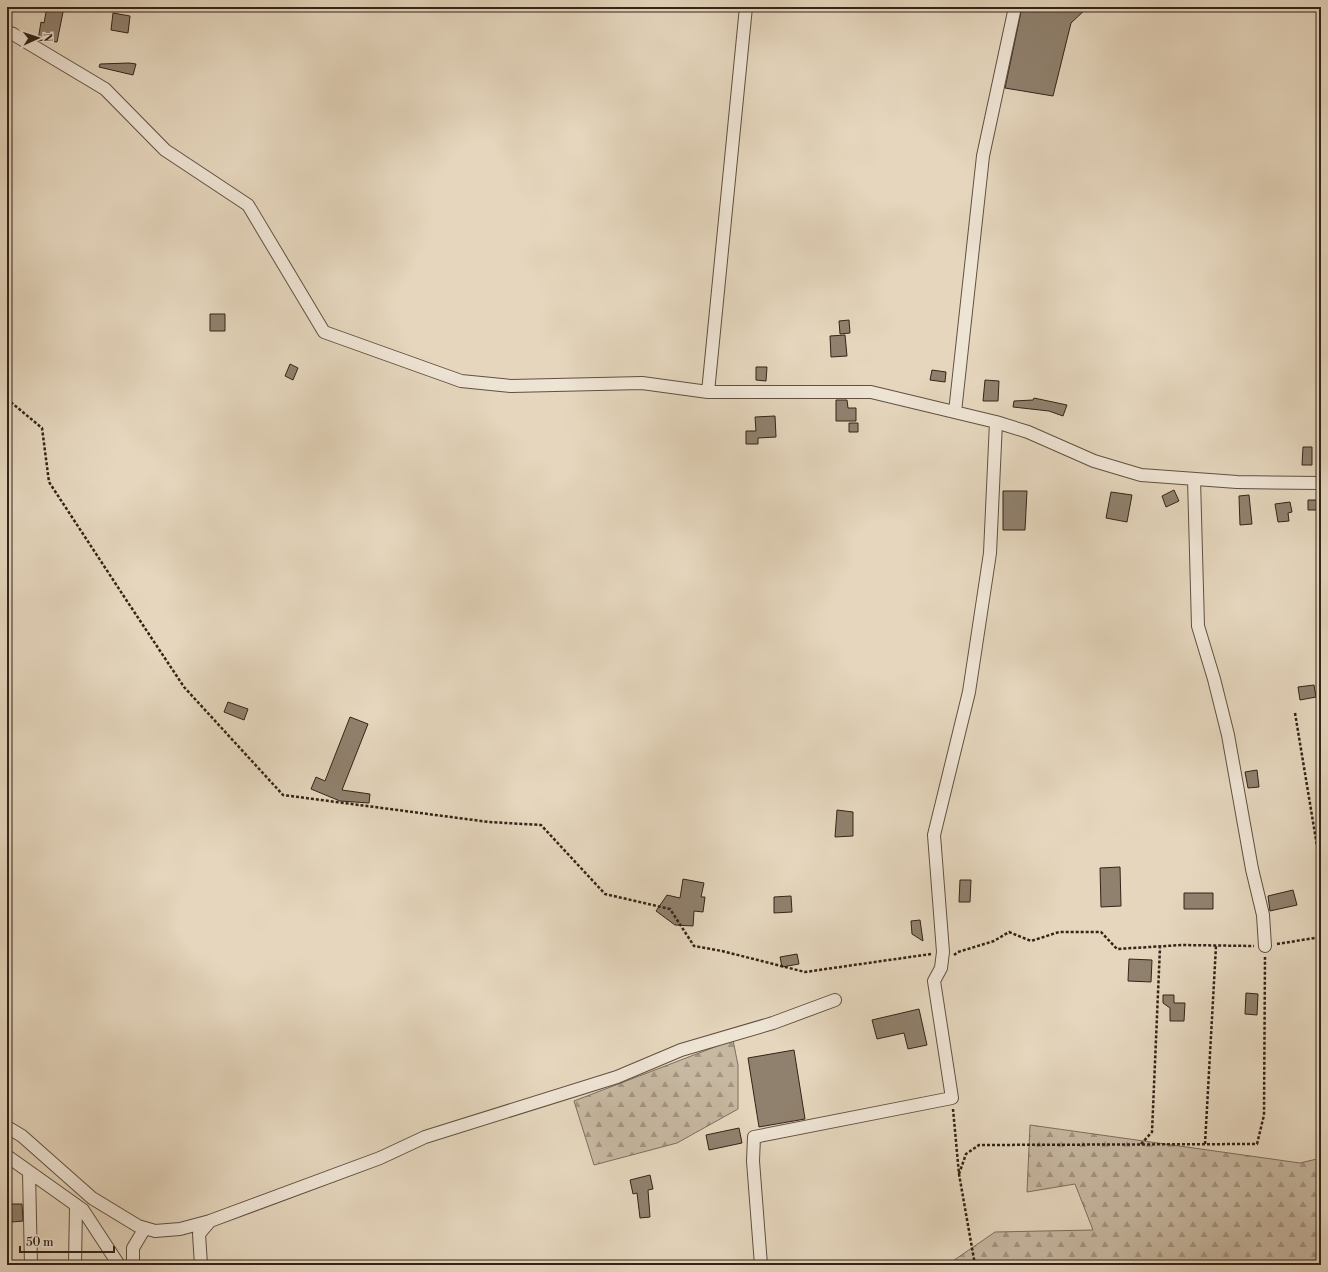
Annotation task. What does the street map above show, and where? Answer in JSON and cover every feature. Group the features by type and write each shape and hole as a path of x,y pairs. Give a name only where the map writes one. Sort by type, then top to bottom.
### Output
{"street":[{"path":"708,392 746,7"},
{"path":"955,412 983,156 1015,7"},
{"path":"7,32 13,34 105,89 165,150 248,204 324,332 461,381 511,386 642,383 708,392 871,392 996,422 1028,432 1094,461 1141,475 1237,482 1321,482"},
{"path":"761,1265 753,1161 754,1137 952,1098 934,980 941,968 943,952 934,835 969,692 990,553 996,422"},
{"path":"1194,479 1198,626 1214,678 1228,735 1252,868 1263,914 1265,946"},
{"path":"7,1127 22,1136 92,1198 138,1226 156,1231 180,1229 210,1221 380,1158 425,1137 617,1078 681,1050 773,1023 835,1000"},
{"path":"7,1156 83,1210 119,1265"},
{"path":"29,1172 32,1265"},
{"path":"75,1265 76,1205"},
{"path":"201,1265 200,1234 210,1221"},
{"path":"133,1265 132,1248 145,1228"}],"path":[{"path":"7,399 42,428 48,482 184,687 283,795 489,822 541,825 605,894 670,909 694,946 722,950 805,972 943,952"},
{"path":"1295,713 1321,870"},
{"path":"941,968 958,952 994,941 1009,932 1031,941 1059,932 1101,932 1117,949 1160,946 1265,946 1321,937"},
{"path":"1140,1144 1152,1132 1160,946"},
{"path":"1205,1144 1216,946"},
{"path":"959,1174 966,1154 980,1145 1258,1144 1264,1115 1265,946"},
{"path":"952,1098 959,1174 975,1265"}],"green space":[{"path":"733,1040 738,1065 738,1109 677,1143 594,1165 574,1101"},
{"path":"1030,1125 1300,1163 1321,1158 1321,1265 947,1265 995,1232 1093,1230 1075,1184 1027,1192"}],"building":[{"path":"47,7 64,7 57,42 38,40 41,22 44,23"},
{"path":"1022,7 1088,7 1071,23 1053,96 1005,88"},
{"path":"113,13 130,16 128,33 111,30"},
{"path":"100,64 136,64 133,75 99,67"},
{"path":"210,314 225,314 225,331 210,331"},
{"path":"849,320 850,333 840,334 839,321"},
{"path":"845,335 847,356 831,357 830,336"},
{"path":"290,364 298,368 293,380 285,376"},
{"path":"756,367 767,367 766,381 756,380"},
{"path":"932,370 946,372 945,382 930,380"},
{"path":"985,380 999,381 998,401 983,401"},
{"path":"1034,398 1067,405 1063,416 1049,411 1013,407 1014,401 1033,400"},
{"path":"836,400 847,400 848,408 856,408 856,421 836,421"},
{"path":"775,416 776,437 758,438 758,444 746,444 746,431 756,431 755,417"},
{"path":"849,423 858,423 858,432 849,432"},
{"path":"1303,447 1312,447 1312,465 1302,465"},
{"path":"1174,490 1179,501 1166,507 1162,496"},
{"path":"1003,491 1027,491 1025,530 1003,530"},
{"path":"1111,492 1132,495 1127,522 1106,518"},
{"path":"1249,495 1252,524 1240,525 1239,496"},
{"path":"1308,500 1320,500 1320,510 1308,510"},
{"path":"1290,502 1292,512 1288,513 1289,521 1278,522 1275,504"},
{"path":"1314,685 1316,697 1300,700 1298,687"},
{"path":"228,702 248,709 244,720 224,712"},
{"path":"350,717 368,724 342,790 370,794 369,803 340,801 311,789 316,777 325,781"},
{"path":"1257,770 1259,787 1248,788 1245,772"},
{"path":"837,810 853,812 853,836 835,837"},
{"path":"1120,867 1121,906 1101,907 1100,868"},
{"path":"683,879 704,883 701,897 705,897 703,912 694,911 693,926 675,925 656,911 667,895 680,898"},
{"path":"960,880 971,880 970,902 959,902"},
{"path":"1293,890 1297,905 1270,911 1268,896"},
{"path":"1184,893 1213,893 1213,909 1184,909"},
{"path":"791,896 792,912 774,913 774,897"},
{"path":"920,920 923,941 912,934 911,921"},
{"path":"797,954 799,964 782,967 780,957"},
{"path":"1129,959 1152,960 1151,982 1128,981"},
{"path":"1246,993 1258,994 1257,1015 1245,1014"},
{"path":"1163,995 1174,995 1174,1003 1185,1003 1184,1021 1170,1021 1170,1008 1163,1003"},
{"path":"919,1009 927,1045 908,1049 904,1033 877,1039 872,1020"},
{"path":"794,1050 805,1119 759,1127 748,1058"},
{"path":"739,1128 742,1143 709,1150 706,1135"},
{"path":"650,1175 653,1189 648,1190 650,1217 640,1218 637,1193 633,1194 630,1180"},
{"path":"9,1204 22,1204 23,1221 12,1222"}]}
